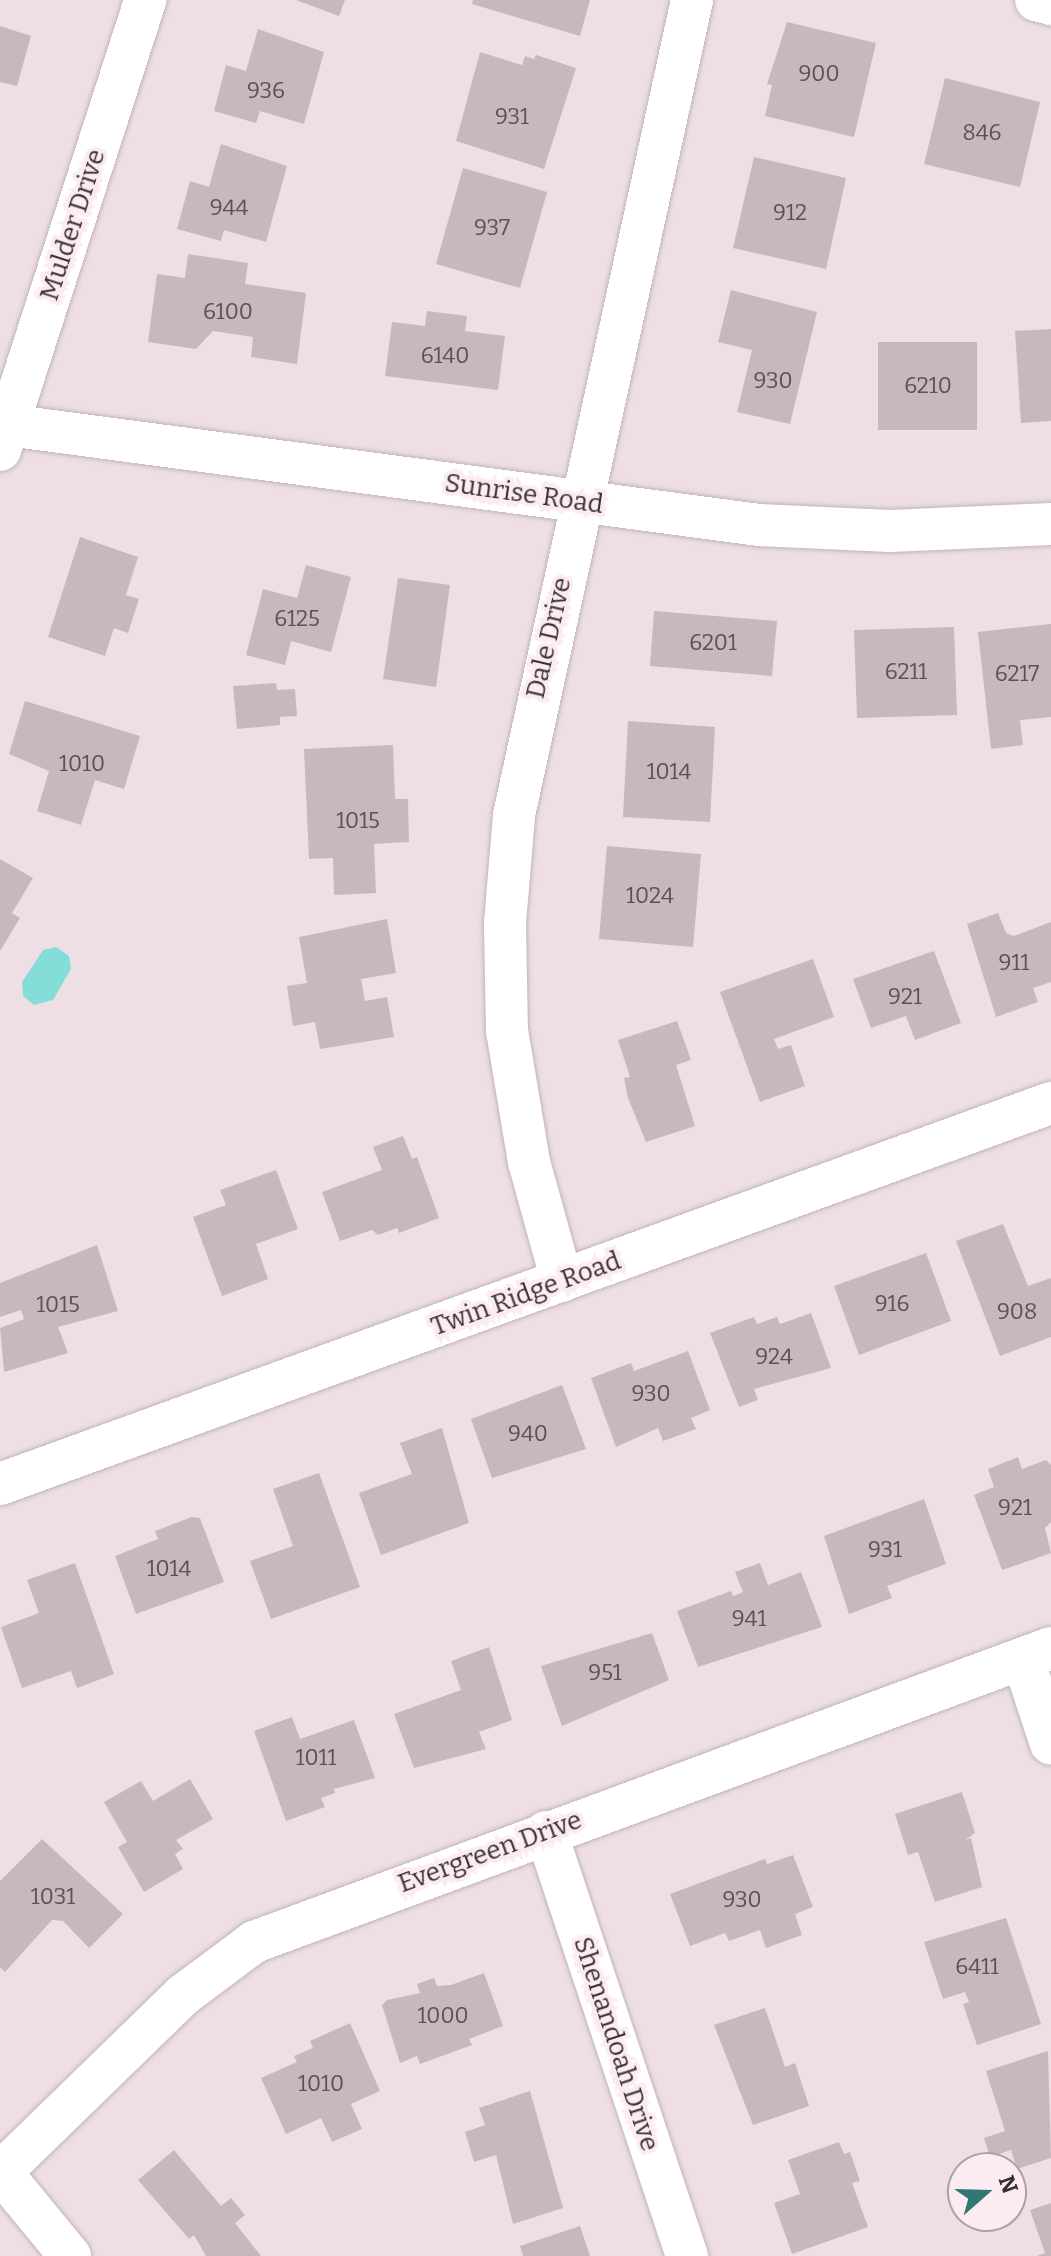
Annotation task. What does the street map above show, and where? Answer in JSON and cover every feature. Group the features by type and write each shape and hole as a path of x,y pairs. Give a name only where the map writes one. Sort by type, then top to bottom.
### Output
{"street":[{"name":"Mulder Drive","path":"3,433 145,0"},
{"name":"Dale Drive","path":"562,1281 514,1082 505,923 522,759 692,0"},
{"path":"1036,0 1051,4"},
{"name":"Sunrise Road","path":"3,433 824,529 1051,524"},
{"name":"Twin Ridge Road","path":"0,1484 1051,1103"},
{"path":"1037,1653 1051,1744"},
{"name":"Evergreen Drive","path":"0,2172 229,1958 281,1929 1037,1653"},
{"name":"Shenandoah Drive","path":"546,1832 687,2256"},
{"path":"0,2172 70,2256"}],"water":[{"path":"56,947 69,956 71,969 53,1000 34,1005 23,996 22,982 43,950"}],"building":[{"path":"296,0 345,0 339,16"},
{"path":"473,0 590,0 580,36 472,4"},
{"path":"787,22 876,43 854,137 765,116 772,85 767,84"},
{"path":"0,26 31,36 17,86 0,82"},
{"path":"258,29 324,52 304,124 260,111 256,123 214,111 226,65 246,71"},
{"path":"480,52 522,65 525,56 534,59 536,55 576,68 544,169 456,141"},
{"path":"945,78 1040,102 1020,187 924,164"},
{"path":"221,144 287,166 266,242 224,230 221,241 177,229 190,181 209,187"},
{"path":"754,157 846,178 826,269 733,248"},
{"path":"463,168 547,192 520,288 436,264"},
{"path":"188,254 248,263 245,284 306,293 297,364 251,357 253,337 213,331 196,349 148,342 157,274 185,278"},
{"path":"731,290 817,312 790,424 737,412 752,350 718,342"},
{"path":"427,311 467,316 465,331 505,336 498,390 385,376 392,322 425,326"},
{"path":"1051,329 1051,421 1021,423 1015,331"},
{"path":"878,342 977,342 977,430 878,430"},
{"path":"80,537 138,557 126,595 139,599 128,633 114,628 105,656 48,637"},
{"path":"306,565 351,577 331,652 291,641 285,665 246,655 263,589 297,598"},
{"path":"398,578 450,585 436,687 383,679"},
{"path":"654,611 777,621 772,676 650,666"},
{"path":"1051,624 1051,717 1020,720 1023,745 991,749 978,632"},
{"path":"954,627 957,715 857,718 854,630"},
{"path":"276,683 277,690 295,689 297,716 280,717 280,725 237,729 233,686"},
{"path":"25,701 140,736 124,789 95,780 81,825 37,811 49,771 9,754"},
{"path":"628,721 715,727 710,822 623,817"},
{"path":"393,745 395,799 408,799 409,842 374,844 376,893 334,895 333,858 309,859 304,749"},
{"path":"607,846 701,854 693,947 599,939"},
{"path":"0,859 33,878 12,913 20,918 0,951"},
{"path":"998,913 1006,933 1014,936 1051,922 1051,982 1033,988 1038,1002 996,1017 967,924"},
{"path":"387,919 396,973 361,979 365,1001 387,997 394,1037 320,1049 315,1022 293,1026 287,986 307,983 299,937"},
{"path":"934,951 961,1023 915,1040 906,1016 871,1028 853,979"},
{"path":"813,959 834,1017 774,1039 778,1049 791,1045 805,1086 760,1102 720,992"},
{"path":"677,1021 691,1060 676,1065 695,1126 646,1142 628,1098 624,1078 630,1077 618,1040"},
{"path":"403,1136 412,1159 417,1157 439,1218 399,1233 397,1228 378,1235 372,1230 340,1241 322,1192 382,1170 373,1147"},
{"path":"276,1170 298,1229 256,1244 268,1279 222,1296 193,1217 226,1205 220,1190"},
{"path":"1003,1224 1028,1286 1051,1278 1051,1337 1000,1356 956,1241"},
{"path":"97,1245 118,1311 58,1327 68,1353 4,1372 0,1328 24,1319 21,1310 0,1317 0,1283"},
{"path":"926,1253 951,1321 859,1355 834,1286"},
{"path":"811,1313 831,1368 754,1389 758,1400 739,1407 710,1333 754,1317 757,1324 777,1317 780,1324"},
{"path":"688,1351 710,1410 691,1418 696,1429 663,1441 658,1428 616,1447 591,1378 631,1363 634,1371"},
{"path":"562,1385 586,1449 492,1478 471,1419"},
{"path":"442,1428 469,1523 381,1555 359,1493 412,1474 400,1443"},
{"path":"1018,1457 1022,1469 1046,1460 1051,1465 1051,1522 1045,1528 1051,1553 1002,1570 974,1495 994,1487 988,1469"},
{"path":"319,1473 360,1587 271,1619 250,1561 293,1546 273,1489"},
{"path":"924,1499 946,1564 887,1586 892,1598 849,1614 824,1536"},
{"path":"192,1517 200,1518 224,1582 136,1614 115,1556 158,1539 155,1531"},
{"path":"75,1563 114,1674 77,1688 71,1671 22,1688 1,1627 39,1613 27,1580"},
{"path":"760,1563 768,1585 801,1572 822,1627 698,1667 677,1611 731,1591 733,1596 743,1592 735,1572"},
{"path":"652,1633 669,1680 562,1726 541,1666"},
{"path":"489,1647 512,1720 479,1732 486,1749 414,1768 394,1714 461,1690 451,1661"},
{"path":"292,1717 300,1739 354,1720 375,1778 334,1789 335,1793 321,1798 325,1807 286,1821 254,1731"},
{"path":"190,1779 213,1819 176,1840 183,1849 175,1854 183,1869 144,1892 118,1847 127,1842 104,1802 141,1781 153,1801"},
{"path":"962,1792 975,1833 965,1840 971,1838 982,1887 935,1902 918,1852 908,1855 895,1814"},
{"path":"42,1839 123,1914 89,1948 63,1921 52,1920 5,1972 0,1967 0,1881"},
{"path":"793,1855 813,1907 795,1914 802,1935 766,1948 760,1930 729,1941 725,1933 690,1946 670,1894 765,1859 767,1864"},
{"path":"1006,1918 1041,2024 977,2045 963,2004 969,2002 965,1992 943,1999 924,1942"},
{"path":"484,1973 503,2026 469,2039 472,2045 420,2064 417,2056 400,2063 382,2005 387,2000 420,1993 417,1984 434,1978 437,1986 451,1985"},
{"path":"765,2008 785,2067 795,2063 809,2106 753,2125 714,2025"},
{"path":"350,2023 380,2091 351,2104 362,2129 332,2142 321,2118 286,2134 261,2078 297,2062 294,2056 313,2048 310,2041"},
{"path":"1048,2051 1051,2158 1027,2166 1027,2152 988,2152 984,2138 1005,2131 986,2071"},
{"path":"530,2091 563,2208 513,2224 496,2155 474,2162 465,2132 485,2125 479,2108"},
{"path":"839,2142 844,2154 850,2152 860,2181 852,2183 868,2227 792,2254 774,2203 800,2194 788,2160"},
{"path":"174,2150 221,2206 231,2198 245,2215 235,2223 261,2256 206,2256 194,2235 189,2239 138,2180"},
{"path":"1051,2203 1051,2256 1037,2256 1045,2253 1030,2210"},
{"path":"580,2226 590,2256 523,2256 520,2246"}]}
